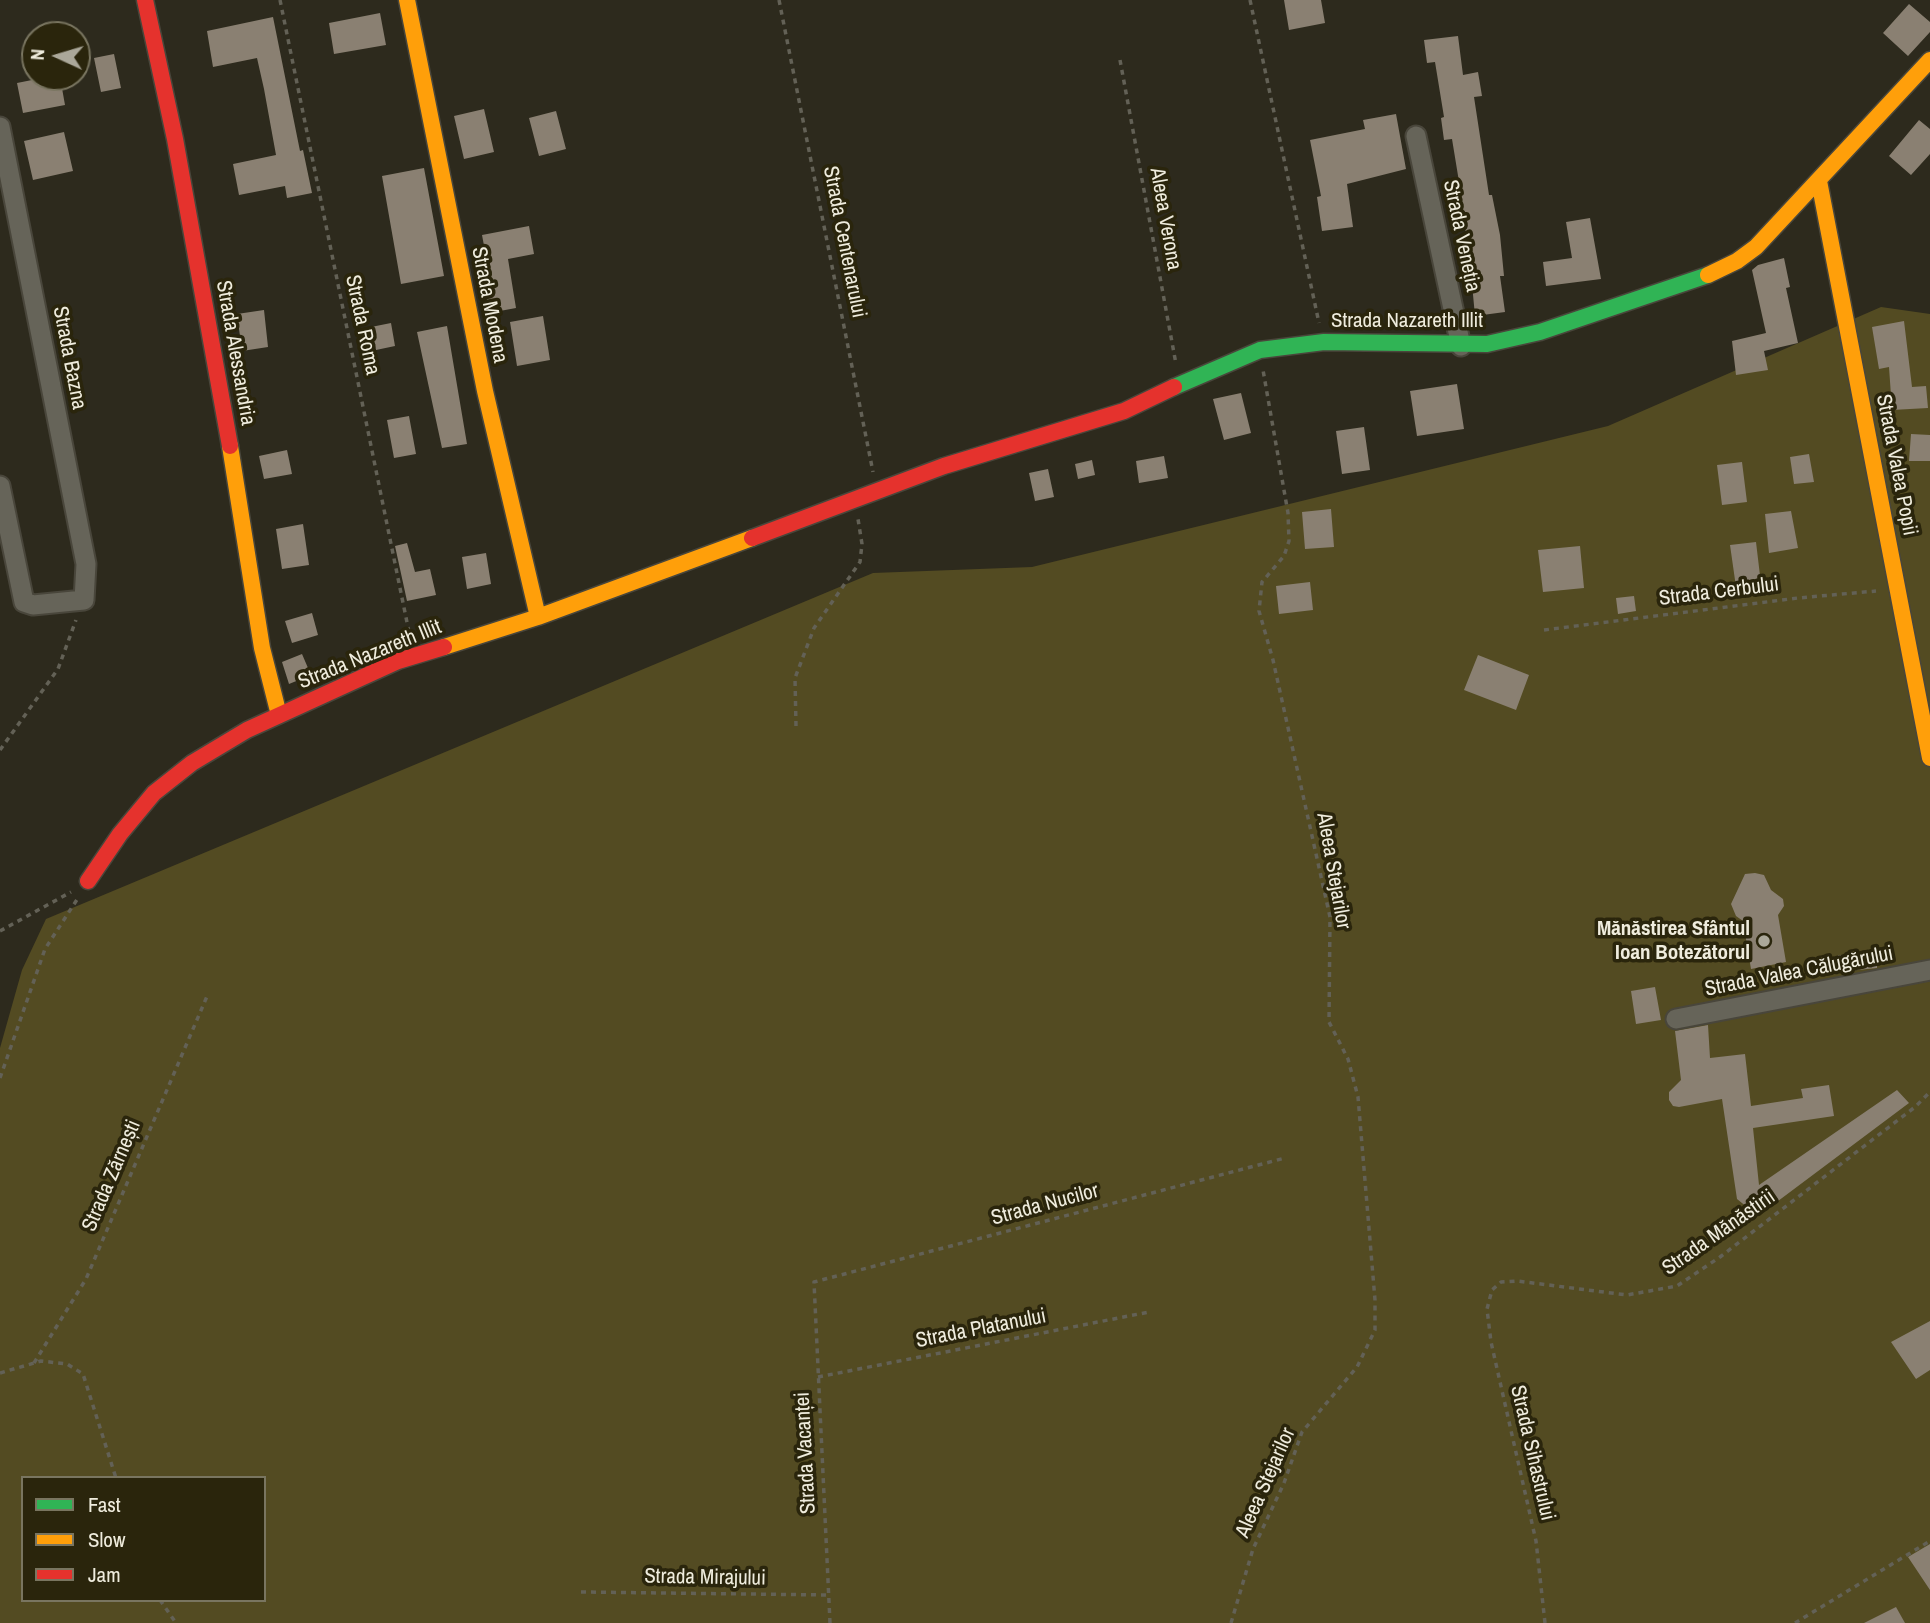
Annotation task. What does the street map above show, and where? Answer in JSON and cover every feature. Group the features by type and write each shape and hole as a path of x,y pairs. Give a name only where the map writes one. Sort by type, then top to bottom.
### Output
{"street":[{"name":"Strada Alessandria","path":"145,0 175,139 236,475 262,648 279,715"},
{"name":"Strada Modena","path":"407,0 485,391 538,617"},
{"name":"Strada Nazareth Illit","path":"88,881 120,834 154,793 203,757 247,730 414,657 538,617 944,466 1124,411 1260,351 1324,342 1461,346 1540,332 1695,281 1737,261 1756,247 1930,60"},
{"name":"Strada Bazna","path":"0,127 86,564 84,600"},
{"name":"Strada Veneția","path":"1416,136 1461,346"},
{"name":"Strada Valea Popii","path":"1819,181 1930,758"},
{"path":"0,486 24,602 33,605 84,600"},
{"name":"Strada Valea Călugărului","path":"1676,1019 1930,970"}],"path":[{"name":"Strada Roma","path":"280,0 414,657"},
{"name":"Strada Centenarului","path":"779,0 877,491"},
{"path":"1250,0 1307,279 1324,342"},
{"name":"Aleea Verona","path":"1120,60 1180,384"},
{"name":"Aleea Stejarilor","path":"1231,1623 1253,1549 1284,1483 1302,1432 1357,1367 1375,1331 1375,1300 1358,1097 1348,1059 1329,1022 1330,917 1273,660 1259,611 1262,582 1284,556 1289,541 1288,513 1260,351"},
{"path":"796,726 795,678 814,628 860,562 862,544 854,499"},
{"name":"Strada Cerbului","path":"1544,630 1798,598 1898,590"},
{"path":"0,750 58,669 84,600"},
{"path":"0,931 88,881"},
{"path":"0,1078 45,949 88,881"},
{"name":"Strada Zărnești","path":"34,1363 86,1279 208,994"},
{"name":"Strada Mănăstirii","path":"1492,1290 1501,1282 1517,1280 1627,1296 1677,1286 1720,1257 1915,1107 1930,1092"},
{"name":"Strada Nucilor","path":"814,1282 1285,1158"},
{"name":"Strada Vacanței","path":"814,1282 830,1623"},
{"name":"Strada Sihastrului","path":"1492,1290 1486,1309 1491,1342 1536,1541 1545,1623"},
{"name":"Strada Platanului","path":"818,1377 1149,1312"},
{"path":"0,1373 34,1363 67,1364 83,1374 115,1476"},
{"path":"1795,1623 1930,1541"},
{"name":"Strada Mirajului","path":"581,1592 829,1595"},
{"path":"161,1602 176,1623"}],"shaded area":[{"path":"1881,307 1930,314 1930,1623 0,1623 0,1048 22,970 46,919 873,573 1032,567 1608,426"}],"building":[{"path":"1284,0 1321,0 1325,23 1289,30"},
{"path":"1909,4 1930,22 1930,32 1908,56 1883,33"},
{"path":"380,13 386,45 334,54 329,23"},
{"path":"273,17 300,151 303,150 312,193 287,198 285,186 239,195 233,164 276,155 264,89 257,58 213,67 207,31"},
{"path":"1458,36 1463,75 1478,72 1482,96 1474,97 1489,195 1492,195 1500,235 1504,276 1500,276 1505,312 1475,316 1468,241 1458,201 1462,200 1452,139 1444,140 1441,118 1444,117 1435,62 1427,63 1424,40"},
{"path":"114,54 121,88 101,92 94,58"},
{"path":"21,82 21,91 62,91 65,105 23,113 17,83"},
{"path":"484,109 494,152 464,159 454,116"},
{"path":"556,111 566,149 539,156 529,118"},
{"path":"1396,114 1406,169 1347,184 1353,227 1322,231 1317,197 1321,196 1310,140 1365,129 1363,120"},
{"path":"1919,120 1930,129 1930,154 1911,175 1889,156"},
{"path":"64,132 73,171 33,180 24,141"},
{"path":"424,168 444,276 401,284 382,176"},
{"path":"1590,218 1601,279 1546,286 1543,262 1572,258 1566,222"},
{"path":"529,226 534,254 508,259 516,308 489,313 482,268 488,267 482,235"},
{"path":"1784,258 1790,287 1786,288 1798,343 1764,351 1768,370 1736,375 1732,341 1766,333 1752,270 1758,265"},
{"path":"264,310 268,347 242,351 237,314"},
{"path":"543,316 550,360 517,366 510,322"},
{"path":"1904,321 1912,387 1926,386 1928,408 1892,410 1889,367 1879,369 1872,327"},
{"path":"391,323 395,346 376,350 371,327"},
{"path":"447,326 467,444 442,448 417,332"},
{"path":"1457,384 1464,429 1417,436 1410,391"},
{"path":"1241,393 1251,433 1224,440 1213,399"},
{"path":"409,416 416,454 394,458 387,420"},
{"path":"1364,427 1370,470 1342,474 1336,431"},
{"path":"1911,434 1930,435 1930,461 1909,461"},
{"path":"287,450 292,474 264,479 259,456"},
{"path":"1809,454 1814,482 1794,484 1790,457"},
{"path":"1164,456 1168,478 1139,483 1136,461"},
{"path":"1092,460 1095,475 1078,479 1075,464"},
{"path":"1742,462 1747,502 1722,505 1717,465"},
{"path":"1048,469 1054,497 1035,501 1029,473"},
{"path":"1331,509 1334,547 1305,549 1302,512"},
{"path":"1791,511 1798,548 1769,553 1765,514"},
{"path":"303,524 309,565 282,569 276,529"},
{"path":"1756,542 1761,584 1736,587 1730,545"},
{"path":"407,543 415,572 430,569 436,595 407,601 395,546"},
{"path":"1580,546 1584,588 1543,592 1538,550"},
{"path":"486,553 491,584 467,589 462,557"},
{"path":"1310,582 1313,610 1279,614 1276,586"},
{"path":"1634,596 1636,611 1618,614 1616,598"},
{"path":"312,613 318,635 292,643 285,621"},
{"path":"302,654 311,675 289,684 282,662"},
{"path":"1478,655 1529,675 1516,710 1464,690"},
{"name":"Mănăstirea Sfântul Ioan Botezătorul","path":"1745,874 1764,875 1771,890 1783,899 1784,906 1778,915 1786,962 1751,969 1743,921 1736,916 1731,904"},
{"path":"1877,954 1877,968 1838,972 1838,955"},
{"path":"1655,987 1661,1020 1636,1024 1631,991"},
{"path":"1708,1025 1710,1058 1745,1054 1751,1106 1803,1098 1801,1089 1829,1085 1834,1116 1753,1128 1759,1185 1897,1090 1909,1103 1758,1216 1737,1199 1722,1099 1679,1107 1673,1106 1669,1100 1669,1092 1681,1080 1675,1031"},
{"path":"1930,1321 1930,1370 1916,1379 1891,1342"},
{"path":"1930,1544 1930,1590 1908,1557"},
{"path":"1896,1607 1905,1623 1864,1623"}],"traffic: fast":[{"path":"1174,387 1260,350 1324,342 1487,344 1540,332 1708,275"}],"traffic: slow":[{"path":"407,0 485,391 538,617"},
{"path":"1708,275 1737,261 1756,247 1930,60"},
{"path":"1819,181 1930,758"},
{"path":"230,446 262,648 279,715"},
{"path":"444,647 538,617 752,538"}],"traffic: jam":[{"path":"145,0 175,139 230,446"},
{"path":"752,538 944,466 1124,411 1174,387"},
{"path":"88,881 120,834 154,793 192,763 247,730 398,661 444,647"}],"place":[{"name":"Mănăstirea Sfântul Ioan Botezătorul","path":"1764,941"}]}
